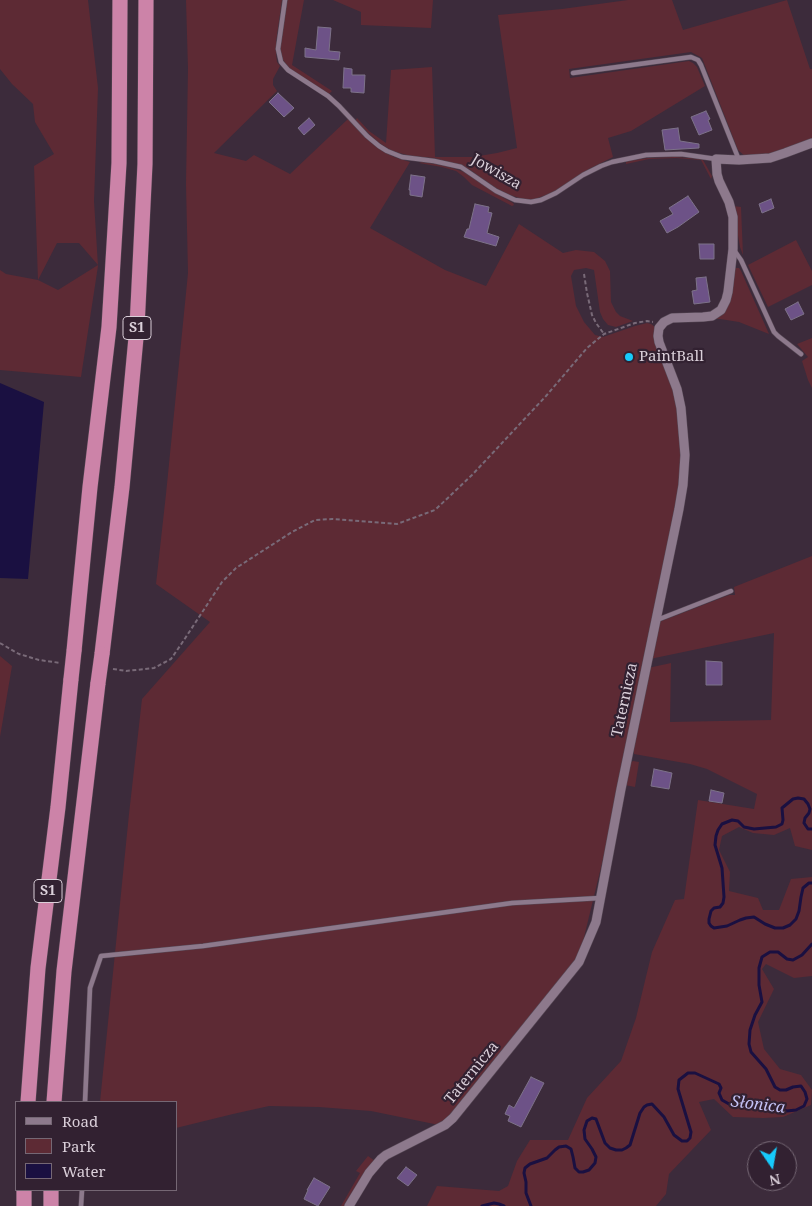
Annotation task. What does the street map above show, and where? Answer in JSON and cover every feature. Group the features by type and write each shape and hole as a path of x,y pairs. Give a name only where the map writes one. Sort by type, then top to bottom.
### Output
{"highway":[{"name":"S1","path":"28,1101 38,968 58,807 108,326 119,163 120,0"},
{"name":"S1","path":"54,1101 64,971 122,487 137,327 145,164 146,0"},
{"path":"24,1191 24,1206"},
{"path":"51,1191 51,1206"}],"street":[{"name":"Jowisza","path":"716,159 770,158 812,143"},
{"path":"661,325 672,318 712,316 721,310 724,305 728,292 733,249 733,217 729,202 716,174 716,159"},
{"name":"Taternicza","path":"349,1206 369,1173 381,1159 449,1122 579,962 596,922 621,789 679,508 685,463 685,440 681,408 677,390 658,336 661,325"}],"lane":[{"name":"Jowisza","path":"285,0 278,49 281,62 288,70 328,96 367,136 387,151 402,157 434,161 461,168 496,191 514,200 531,202 541,200 601,166 646,155 681,154 716,159"},
{"path":"573,73 691,57 698,60 739,160"},
{"path":"733,249 741,260 774,332 801,354"},
{"path":"656,620 731,591"},
{"path":"85,1101 90,988 101,956 203,946 512,903 600,898"},
{"path":"81,1206 82,1191"}],"path":[{"path":"584,274 592,314 604,334"},
{"path":"108,669 126,671 154,668 171,659 222,582 236,568 292,532 316,520 332,519 397,524 435,510 546,396 588,348 604,334 647,321 661,325"},
{"path":"0,643 19,654 39,660 64,664"}],"green space":[{"path":"0,0 88,0 98,88 94,201 98,265 79,243 57,243 38,280 34,166 54,154 35,122 33,104 12,84 0,69"},
{"path":"186,0 282,0 276,42 277,62 280,66 273,79 273,85 277,91 214,153 246,161 254,155 290,174 348,119 378,148 394,157 410,162 370,228 445,270 486,286 519,224 563,253 576,250 594,252 605,261 610,271 611,302 616,312 620,316 633,321 616,327 608,325 600,312 594,270 586,268 574,270 571,276 576,306 584,322 595,335 603,337 647,323 655,327 679,408 682,470 620,789 578,962 451,1117 439,1125 371,1111 269,1106 178,1128 178,1101 100,1101 142,699 210,622 156,584 188,273 186,184 188,69"},
{"path":"287,0 304,0 292,65 332,91 329,94 290,69 283,60 280,48"},
{"path":"333,0 433,0 431,28 361,25 361,12"},
{"path":"628,0 672,0 683,30 787,0 810,69 812,69 812,140 774,154 746,157 738,150 702,58 691,52 569,69 570,78 689,61 697,67 705,86 631,131 608,138 613,157 589,169 559,189 535,199 522,199 505,193 460,165 434,158 411,156 392,151 378,142 355,121 357,118 369,131 386,143 391,70 432,67 435,157 473,157 517,148 498,15"},
{"path":"675,157 703,160 712,176 711,179 701,160 676,158 649,159 626,164 626,161 648,158"},
{"path":"419,163 443,165 464,172 514,205 512,206 472,185 456,171"},
{"path":"733,206 741,207 743,255 740,247"},
{"path":"796,240 812,271 812,285 768,307 748,265"},
{"path":"98,265 81,377 0,370 0,270 6,274 38,280 58,290"},
{"path":"734,268 739,268 741,271 769,334 739,322 707,319 717,316"},
{"path":"812,338 812,388 802,361 808,357 797,344"},
{"path":"812,556 812,850 795,846 790,828 774,835 753,833 739,827 722,836 719,850 730,872 729,891 758,898 763,910 779,910 791,879 812,877 812,976 794,978 766,964 762,969 774,989 758,1022 764,1049 780,1069 801,1075 812,1090 811,1105 783,1117 763,1118 733,1117 714,1099 699,1102 711,1130 669,1174 666,1194 656,1206 427,1206 437,1186 499,1191 508,1186 517,1161 530,1140 568,1140 587,1098 621,1061 636,1018 652,952 675,900 684,899 698,800 754,809 757,794 707,769 634,754 633,748 648,668 671,663 670,722 771,720 774,633 650,659 659,622 729,595 735,595 734,587"},
{"path":"0,656 12,666 0,737"},
{"path":"633,761 639,762 635,787 625,785 630,763"},
{"path":"368,1156 375,1161 346,1206 341,1206 360,1173 356,1171"}],"water":[{"path":"0,383 44,402 28,579 0,578"}],"building":[{"path":"318,27 331,28 329,51 340,52 339,60 305,57 305,48 316,50"},
{"path":"344,68 352,69 352,75 365,75 364,93 351,92 351,88 343,88"},
{"path":"278,93 294,108 284,117 269,102"},
{"path":"706,111 712,130 699,135 691,117"},
{"path":"309,118 315,125 304,135 298,128"},
{"path":"678,128 680,141 699,144 699,148 665,150 662,130"},
{"path":"411,175 425,177 422,197 410,195"},
{"path":"688,196 699,212 667,233 660,221 673,214 669,208"},
{"path":"771,199 774,208 762,213 759,204"},
{"path":"475,204 489,207 488,212 492,213 487,233 499,237 496,246 464,237 467,229 469,229"},
{"path":"699,244 714,244 714,259 700,259"},
{"path":"706,277 710,302 694,304 692,291 697,290 696,278"},
{"path":"798,302 804,314 791,320 785,309"},
{"path":"706,661 722,662 722,685 706,685"},
{"path":"654,769 672,773 669,789 651,786"},
{"path":"711,790 724,793 722,803 709,801"},
{"path":"531,1077 544,1083 521,1127 508,1121 510,1116 505,1114 509,1105 514,1108"},
{"path":"406,1167 417,1175 408,1186 397,1178"},
{"path":"314,1178 330,1187 318,1206 304,1199"}],"waterway":[{"name":"Słonica","path":"812,829 808,829 804,823 810,809 808,804 804,799 798,798 793,799 782,808 782,824 776,827 754,829 744,827 738,821 732,820 722,824 718,830 715,845 722,868 724,897 720,907 714,908 711,911 709,923 714,928 727,926 740,920 754,917 775,928 783,928 790,925 796,919 803,888 812,883"},
{"name":"Słonica","path":"531,1206 526,1193 524,1173 525,1168 530,1164 547,1158 559,1147 566,1146 571,1149 575,1168 579,1172 589,1170 595,1163 596,1157 585,1139 584,1130 587,1121 592,1118 596,1119 605,1143 610,1148 622,1150 630,1145 640,1113 644,1107 652,1104 664,1117 674,1135 682,1141 687,1141 690,1138 691,1132 678,1089 679,1080 688,1073 695,1073 719,1084 721,1088 719,1093 722,1100 729,1104 769,1106 787,1111 796,1110 804,1106 807,1099 801,1086 786,1090 780,1090 775,1087 766,1069 751,1052 749,1044 750,1030 762,1002 759,985 759,968 762,957 770,952 778,952 787,959 793,960 802,955 812,944"},
{"name":"Słonica","path":"482,1206 494,1203 504,1206"}],"place":[{"name":"PaintBall","path":"629,357"}]}
